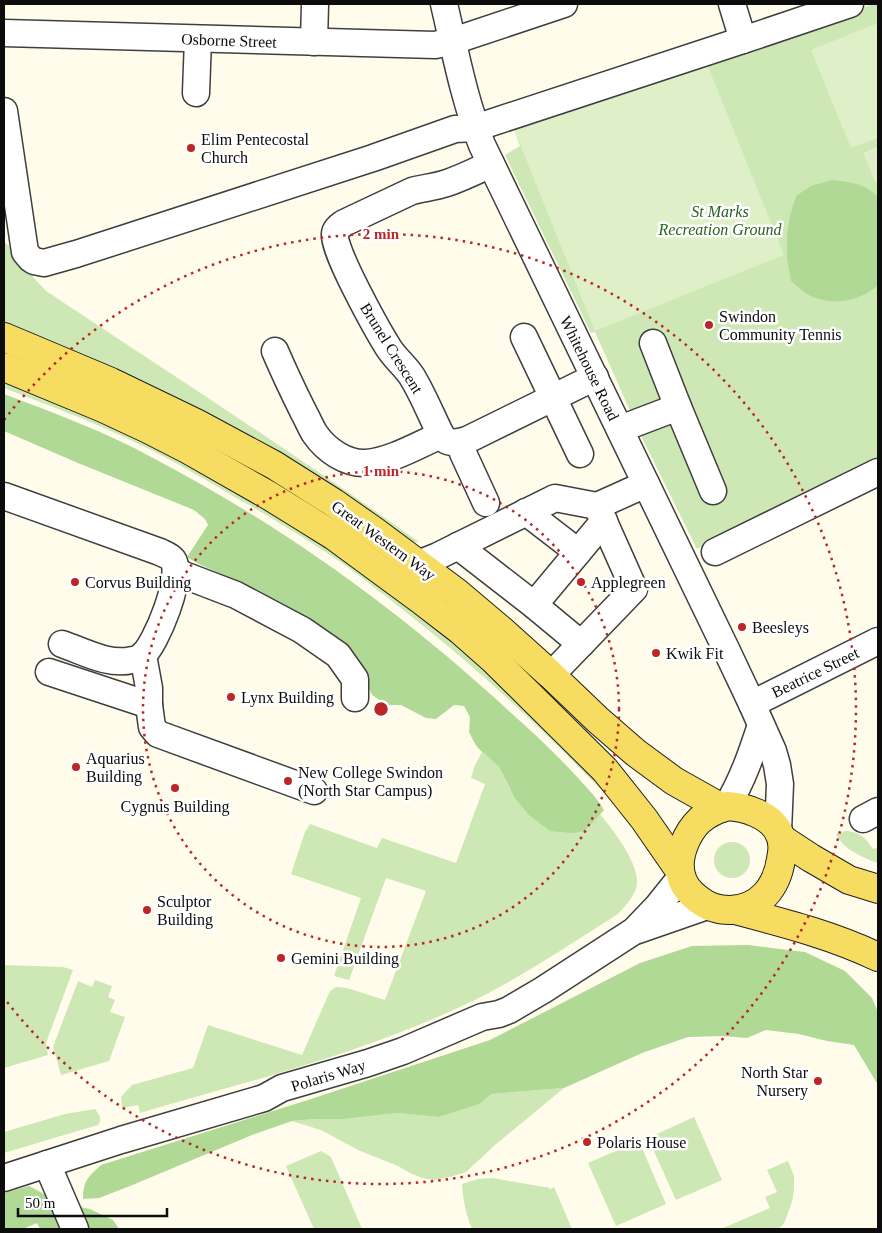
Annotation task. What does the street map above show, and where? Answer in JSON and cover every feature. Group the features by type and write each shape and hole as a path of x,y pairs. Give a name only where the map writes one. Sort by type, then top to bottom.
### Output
{"main road":[{"name":"Great Western Way","path":"4,337 111,382 196,423 274,465 334,503 463,599 650,763 674,781 725,807"},
{"name":"Great Western Way","path":"4,367 103,408 189,450 318,526 421,600 460,630 494,660 606,770 644,819 680,874"},
{"path":"878,889 849,880 818,863 780,835 764,818 745,808 725,807 701,819 694,827 682,849 680,874 687,888 707,906 724,910 735,910 826,935 878,957"},
{"path":"735,910 762,898 773,886 782,854 780,835"}],"street":[{"path":"314,42 315,4"},
{"name":"Whitehouse Road","path":"444,4 475,128 772,751 777,764 780,784 780,835"},
{"name":"Osborne Street","path":"4,33 435,45 453,41 564,4"},
{"path":"732,4 744,40"},
{"path":"4,111 25,252 34,261 44,263 374,158 455,129 475,128 850,4"},
{"path":"196,94 198,39"},
{"name":"Brunel Crescent","path":"451,438 415,381 389,349 339,254 334,234 338,226 412,191 448,183 491,164"},
{"path":"524,338 580,454"},
{"path":"653,343 713,491"},
{"path":"275,351 315,434 340,457 352,462 367,463 389,458 411,449 451,438 467,440 594,377"},
{"path":"620,429 678,407"},
{"path":"451,438 463,454 486,503"},
{"path":"715,552 878,472"},
{"path":"534,605 578,552 601,514 646,484"},
{"path":"4,496 160,552 173,559 176,572 174,589 162,624 155,639 143,656 134,660 119,662 104,659 62,644"},
{"path":"418,564 555,498 601,514 634,589 551,675"},
{"path":"526,512 578,552"},
{"path":"454,548 534,605 581,644"},
{"path":"176,572 236,595 302,630 338,656 355,679 355,698"},
{"name":"Beatrice Street","path":"756,714 878,641"},
{"path":"143,656 149,688 152,726 158,734 314,791"},
{"path":"49,672 149,705"},
{"path":"725,807 739,786 747,766 756,714"},
{"name":"Polaris Way","path":"4,1178 264,1098 282,1088 359,1066 403,1051 478,1019 501,1014 544,990 634,931 657,907 680,874"},
{"name":"Polaris Way","path":"634,931 707,906"},
{"path":"46,1164 75,1229"}],"green space":[{"name":"St Marks Recreation Ground","path":"873,4 878,4 878,462 697,549 644,442 595,332 591,333 505,155 520,146 512,124"},
{"path":"878,23 878,138 851,148 811,50"},
{"path":"705,59 784,255 595,331 512,124"},
{"path":"878,146 878,182 876,183 863,153"},
{"path":"832,180 862,186 878,197 878,285 871,291 844,301 825,300 807,294 791,281 787,258 787,235 796,196 811,186"},
{"path":"4,242 19,254 33,277 46,291 280,446 419,542 411,542 234,428 118,370 4,324"},
{"path":"4,380 178,455 346,557 479,661 610,792 606,795 533,722 482,675 402,609 339,561 273,519 153,451 111,431 4,388"},
{"path":"4,394 98,431 153,458 249,512 340,573 469,675 570,769 592,793 604,810 585,831 572,833 550,831 529,815 514,797 499,767 478,748 469,732 470,717 464,706 454,705 436,719 426,718 401,705 387,705 372,695 362,673 236,582 187,557 208,525 205,519 194,510 4,431"},
{"path":"482,752 499,767 514,797 585,831 600,814 626,849 637,880 636,889 618,914 504,985 464,1005 385,1038 263,1078 140,1113 138,1105 122,1108 121,1097 132,1085 193,1068 208,1025 302,1055 330,991 336,987 347,988 385,1000 426,891 386,878 349,980 334,976 361,898 291,874 305,832 310,824 377,848 382,838 456,863 485,784 471,778"},
{"path":"845,831 858,834 865,838 873,849 877,848 878,863 860,856 843,844 836,834"},
{"path":"732,842 739,843 745,847 749,853 749,867 745,873 739,877 732,878 725,877 719,873 715,867 714,860 715,853 719,847 725,843"},
{"path":"748,945 805,952 845,971 872,998 878,1012 878,1085 854,1045 799,1034 766,1030 747,1038 722,1036 688,1037 642,1053 564,1088 491,1094 480,1104 439,1117 398,1113 344,1119 292,1121 252,1135 99,1198 83,1199 87,1180 101,1165 490,1040 640,963 692,946"},
{"path":"4,965 63,967 73,970 46,1043 48,1055 4,1068"},
{"path":"95,980 112,986 108,997 115,1000 110,1012 125,1017 109,1061 61,1075 53,1047 78,981 92,987"},
{"path":"564,1088 495,1145 466,1172 433,1180 422,1178 358,1150 321,1130 292,1121 344,1119 398,1113 439,1117 480,1104 491,1094"},
{"path":"95,1109 100,1119 98,1125 4,1153 4,1132 65,1114"},
{"path":"694,1117 722,1180 676,1200 648,1138"},
{"path":"639,1141 666,1204 616,1226 588,1163"},
{"path":"321,1151 331,1157 362,1229 314,1229 286,1166"},
{"path":"788,1161 794,1176 794,1189 792,1202 782,1226 776,1229 721,1229 770,1208 765,1197 777,1192 767,1170"},
{"path":"492,1178 548,1187 550,1189 554,1187 572,1229 472,1229 465,1207 462,1184 478,1179"},
{"path":"29,1186 54,1202 90,1209 113,1220 119,1229 40,1229 37,1223 23,1229 4,1229 4,1193"}],"place":[{"name":"Elim Pentecostal Church","path":"191,148"},
{"name":"Swindon Community Tennis","path":"709,325"},
{"name":"Corvus Building","path":"75,582"},
{"name":"Applegreen","path":"581,582"},
{"name":"Beesleys","path":"742,627"},
{"name":"Kwik Fit","path":"656,653"},
{"name":"Lynx Building","path":"231,697"},
{"name":"Aquarius Building","path":"76,767"},
{"name":"New College Swindon (North Star Campus)","path":"288,781"},
{"name":"Cygnus Building","path":"175,788"},
{"name":"Sculptor Building","path":"147,910"},
{"name":"Gemini Building","path":"281,958"},
{"name":"North Star Nursery","path":"818,1081"},
{"name":"Polaris House","path":"587,1142"}]}
